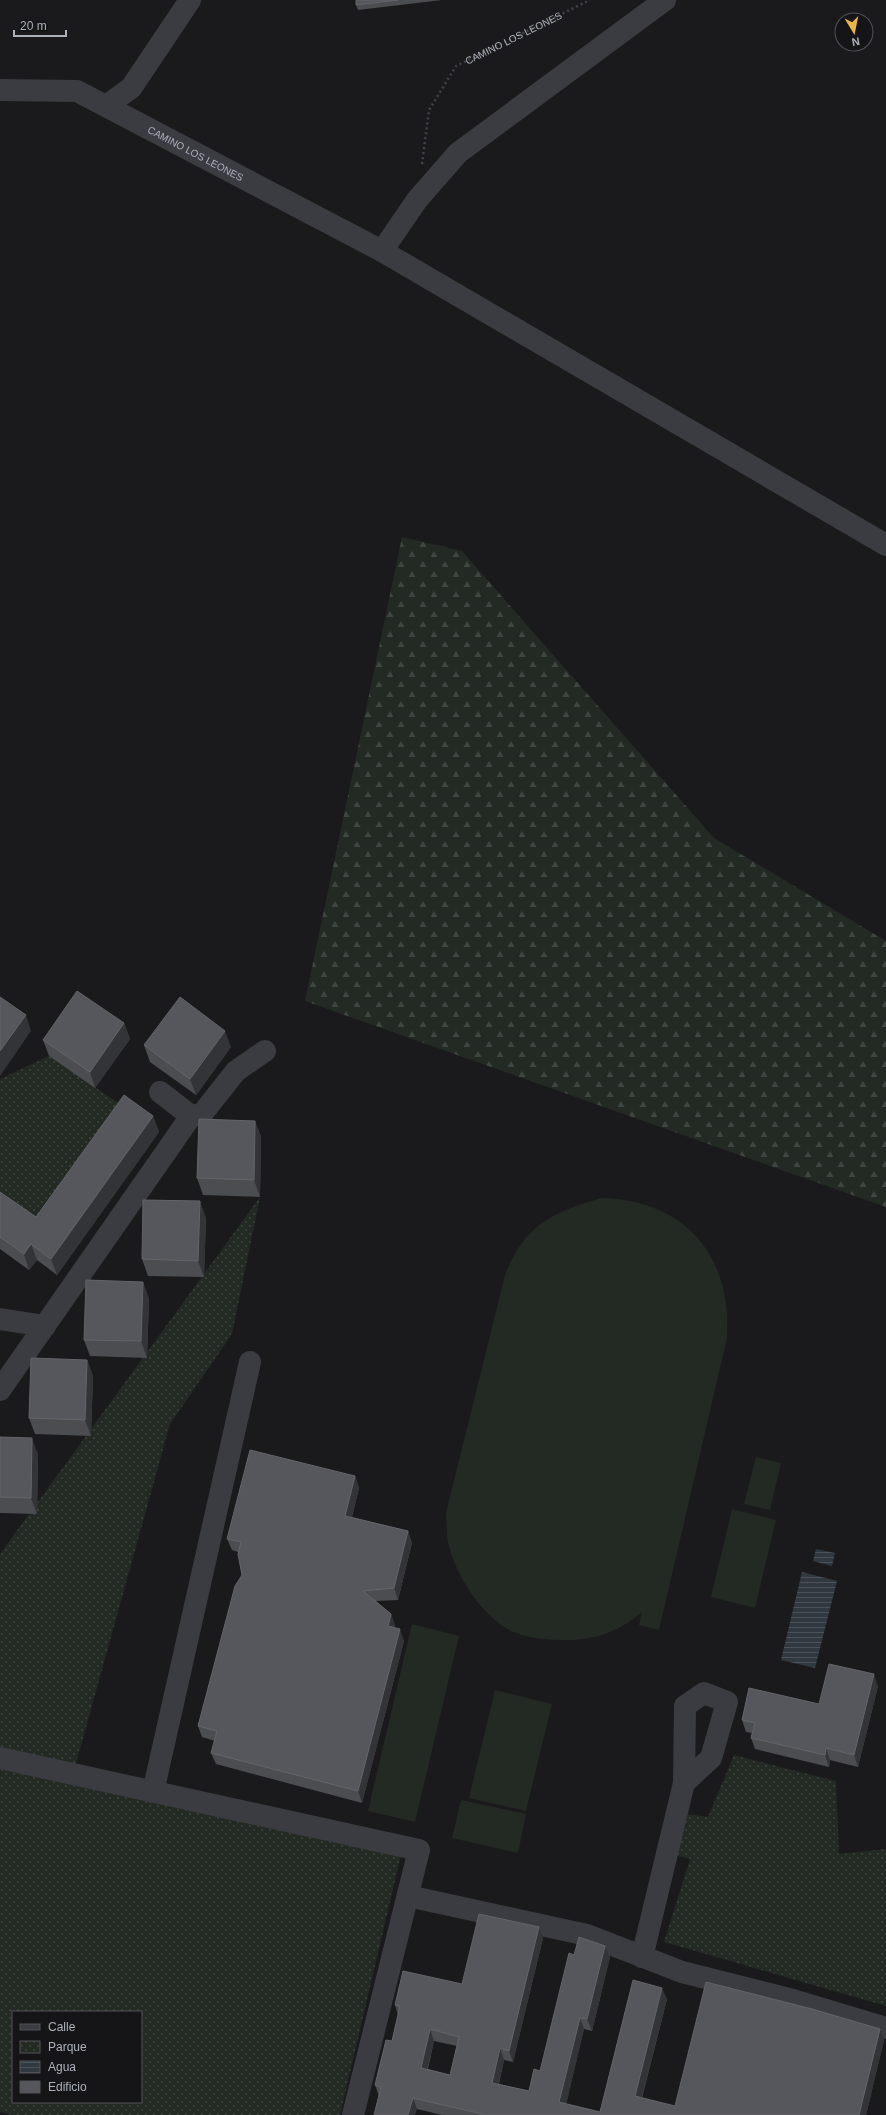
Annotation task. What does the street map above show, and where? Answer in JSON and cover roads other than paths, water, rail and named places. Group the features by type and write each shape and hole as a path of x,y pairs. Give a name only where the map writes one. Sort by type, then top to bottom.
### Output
{"street":[{"path":"106,106 132,88 190,0"},
{"path":"382,251 417,200 458,153 665,0"},
{"name":"CAMINO LOS LEONES","path":"0,90 76,91 106,106 382,251 886,545"},
{"path":"0,1390 191,1116 202,1114 236,1071 265,1051"},
{"path":"160,1092 191,1116"},
{"path":"0,1319 45,1326"},
{"path":"153,1792 250,1362"},
{"path":"0,1758 419,1850 352,2115"},
{"path":"642,1957 684,1783"},
{"path":"408,1896 587,1935 682,1972 793,2000 886,2028"}],"water":[{"path":"816,1549 835,1553 832,1566 813,1561"},
{"path":"802,1572 837,1581 815,1668 781,1660"}]}
